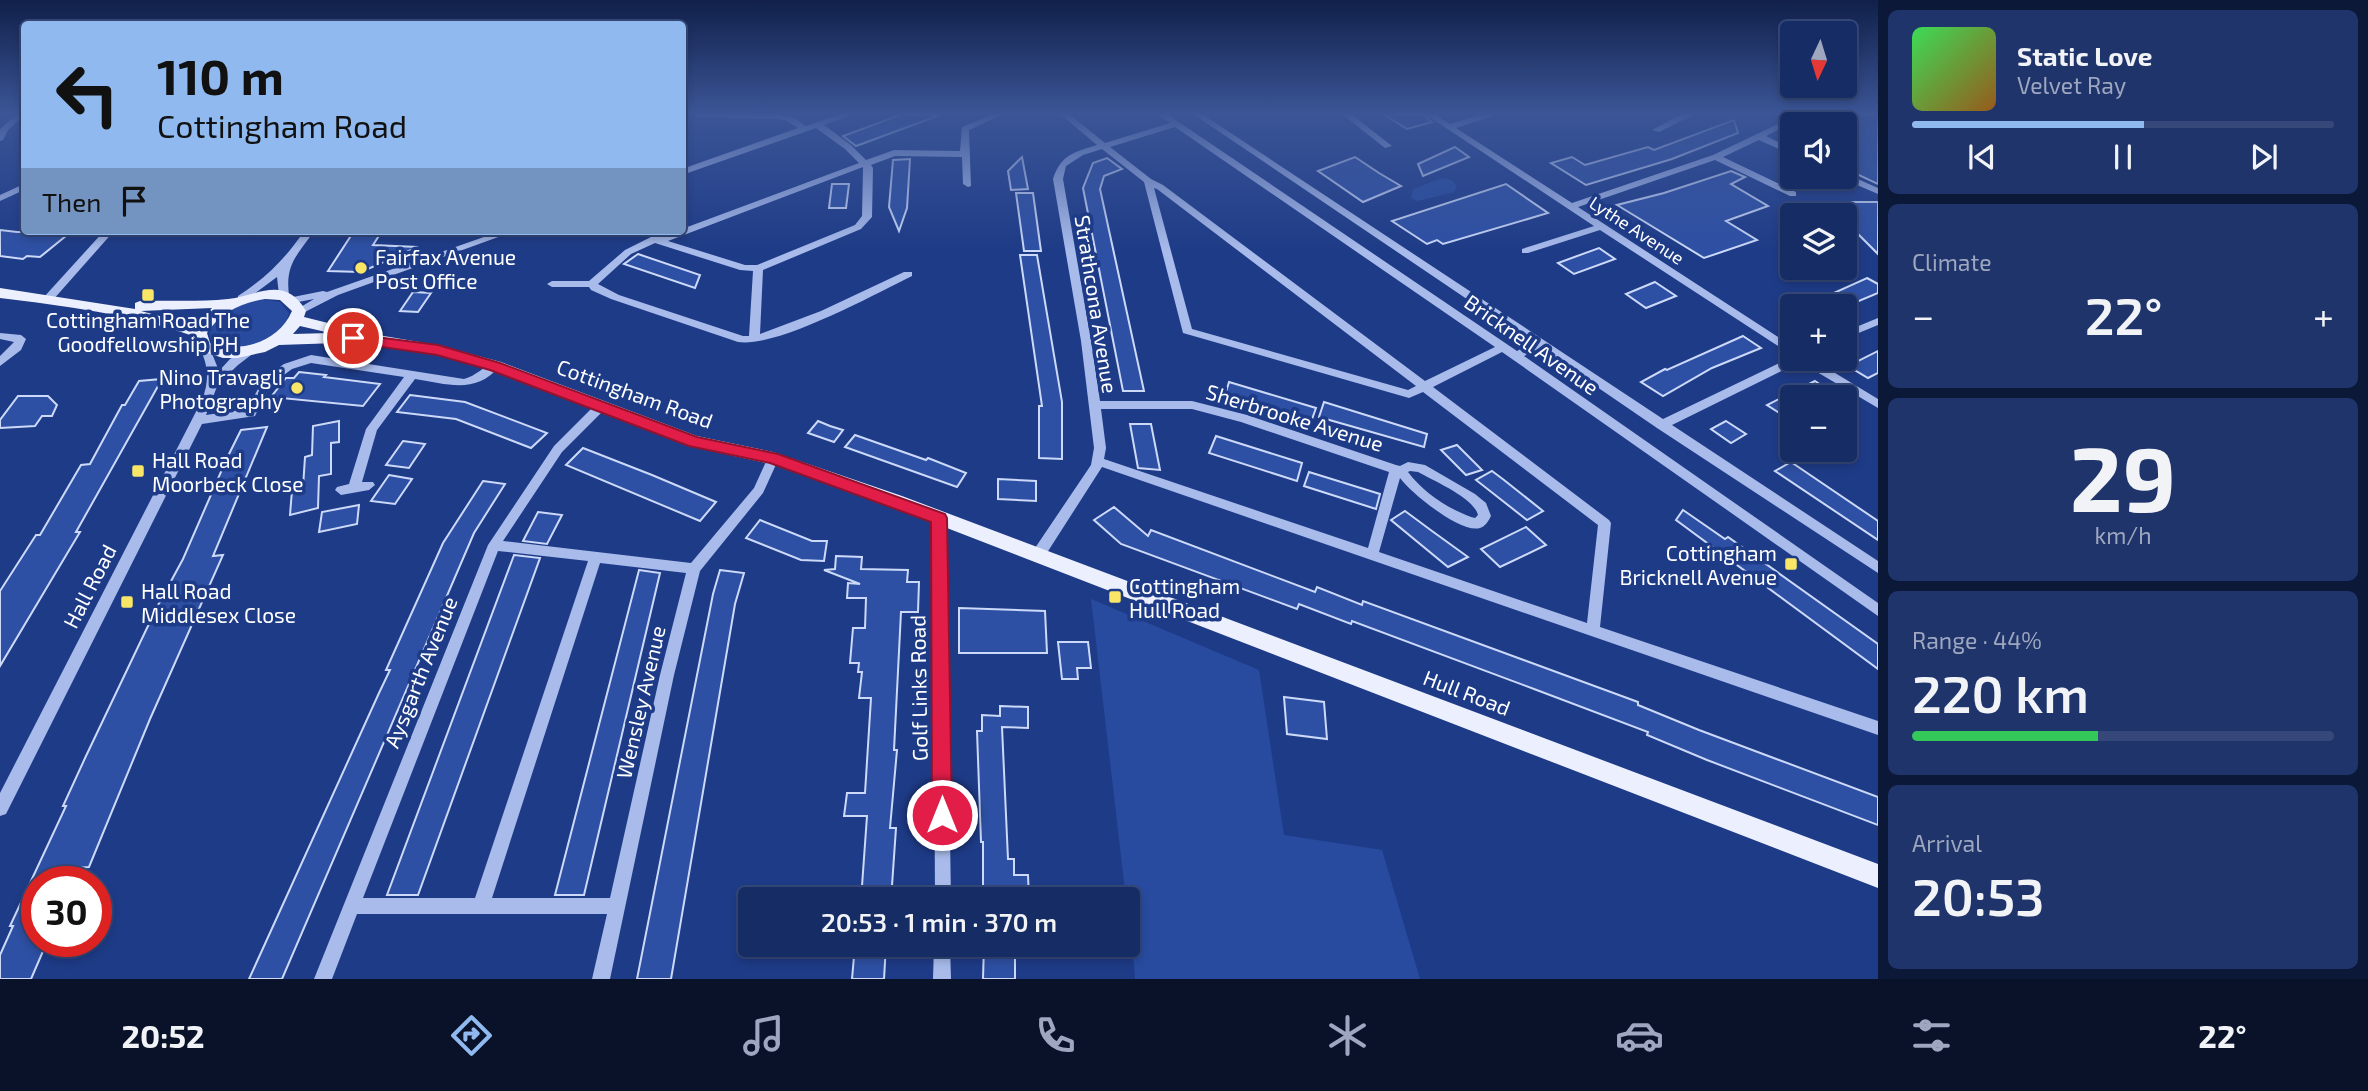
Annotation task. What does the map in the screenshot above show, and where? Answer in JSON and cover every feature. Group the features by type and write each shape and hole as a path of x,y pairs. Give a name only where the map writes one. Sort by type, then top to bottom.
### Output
{"main road":[{"path":"0,293 105,306 160,318 225,353 255,349 276,340 290,330 293,307"},
{"name":"Cottingham Road","path":"235,300 265,293 372,339"},
{"path":"105,306 235,300"},
{"path":"201,340 208,317 235,300"},
{"name":"Cottingham Road","path":"276,340 314,337 372,339 438,350 495,366 694,442 773,458 1038,555"},
{"name":"Hull Road","path":"1038,555 1878,876"}],"street":[{"path":"686,171 717,160"},
{"path":"552,284 592,284 628,252 656,237 744,268 758,268 858,227 867,217 870,180 869,168 860,160"},
{"path":"686,227 876,160"},
{"path":"966,160 968,184"},
{"name":"Strathcona Avenue","path":"1070,160 1062,165 1058,179 1094,405 1100,448 1098,461"},
{"path":"1123,160 1605,523 1593,630"},
{"name":"Bricknell Avenue","path":"1230,160 1516,356 1878,610"},
{"name":"Bricknell Avenue","path":"1263,160 1878,568"},
{"name":"Lythe Avenue","path":"1498,160 1780,343"},
{"path":"1570,207 1708,160"},
{"path":"1722,160 1793,194"},
{"path":"1248,172 1269,164"},
{"path":"1148,181 1187,331 1409,394 1503,347"},
{"path":"1857,182 1878,191"},
{"path":"0,198 21,188"},
{"path":"1525,251 1601,227"},
{"path":"48,299 105,235"},
{"path":"235,300 263,286 287,264 306,235"},
{"path":"287,264 282,278 293,307 499,235"},
{"path":"754,340 758,268"},
{"path":"592,284 615,297 742,340 754,340 778,333 908,274"},
{"path":"1857,330 1878,321"},
{"path":"0,336 21,339 27,347 11,363 0,364"},
{"path":"201,340 214,365 214,382"},
{"path":"1516,356 1541,343"},
{"name":"Hall Road","path":"0,808 198,420 214,382 234,362 255,349"},
{"path":"198,420 251,413 263,386 276,373 289,365 311,359 464,383 477,379 495,366"},
{"path":"1661,425 1780,367"},
{"path":"1824,371 1878,404"},
{"path":"369,485 347,489 372,429 412,374"},
{"name":"Sherbrooke Avenue","path":"1094,405 1192,405 1243,418 1399,470 1407,482 1464,522 1478,523 1485,516 1482,506 1471,496 1421,468 1408,466 1399,470"},
{"name":"Aysgarth Avenue","path":"323,979 494,545 558,449 601,406"},
{"name":"Wensley Avenue","path":"601,979 667,675 694,569 759,490 773,458"},
{"path":"1038,555 1098,461 1878,728"},
{"path":"1372,555 1399,470"},
{"name":"Golf Links Road","path":"939,518 943,887"},
{"path":"494,545 694,569"},
{"path":"481,906 596,556"},
{"path":"351,906 616,906"},
{"path":"942,957 942,979"}],"shaded area":[{"path":"1442,178 1451,180 1457,186 1454,192 1418,201 1411,198 1413,189"},
{"path":"261,299 280,302 289,313 277,332 256,344 244,347 220,345 210,339 210,325 236,305"},
{"path":"1091,599 1259,670 1284,835 1382,850 1420,979 1135,979 1133,957 1140,957 1140,887 1125,887"}],"building":[{"path":"893,160 910,160 907,208 899,231 889,207"},
{"path":"1023,160 1028,189 1011,190 1008,171"},
{"path":"1109,160 1122,169 1104,176 1100,189 1144,391 1123,391 1083,188 1093,163"},
{"path":"1348,160 1359,160 1401,186 1363,202 1318,171"},
{"path":"1427,160 1462,160 1423,176 1418,164"},
{"path":"1576,160 1585,165 1604,160 1670,160 1586,185 1551,163"},
{"path":"1857,160 1878,160 1878,184 1857,174"},
{"path":"1731,171 1745,177 1731,184 1768,206 1726,221 1757,240 1704,258 1617,205 1664,193"},
{"path":"832,184 849,184 846,208 829,208"},
{"path":"1506,184 1548,213 1443,244 1437,240 1427,244 1392,221"},
{"path":"1016,193 1033,193 1041,251 1024,251"},
{"path":"1878,202 1878,254 1857,233 1857,203 1844,203"},
{"path":"0,230 21,232 21,235 67,235 40,257 27,256 23,259 0,256"},
{"path":"351,235 379,235 373,245 418,247 361,272 328,271"},
{"path":"1599,248 1615,259 1574,274 1558,263"},
{"path":"638,254 700,275 695,288 624,264"},
{"path":"1020,255 1037,255 1062,402 1062,459 1039,458 1039,406 1042,406"},
{"path":"1867,278 1878,284 1878,293 1857,302 1857,294 1832,294"},
{"path":"1655,282 1676,296 1646,308 1626,294"},
{"path":"413,292 431,293 418,312 400,311"},
{"path":"1743,336 1761,348 1712,368 1663,396 1641,382 1665,369"},
{"path":"1878,351 1878,373 1868,378 1856,371 1857,362"},
{"path":"299,372 380,384 363,406 271,397 286,378 294,378"},
{"path":"162,379 76,532 80,532 0,666 0,591 36,535 40,535 81,465 90,464 122,405 125,405 139,381"},
{"path":"1229,382 1316,408 1311,422 1225,395"},
{"path":"410,395 465,402 547,433 531,448 456,419 397,412"},
{"path":"18,396 48,396 57,405 52,416 42,416 35,426 0,428 0,420"},
{"path":"1780,398 1780,413 1767,405"},
{"path":"1324,402 1427,434 1424,447 1319,417"},
{"path":"339,421 339,442 331,443 331,474 319,476 318,508 290,515 292,490 303,487 305,457 312,455 313,426"},
{"path":"818,421 843,430 834,442 808,433"},
{"path":"1726,421 1746,434 1731,443 1711,429"},
{"path":"1130,424 1151,424 1160,470 1138,468"},
{"path":"267,427 213,556 223,555 150,719 89,866 38,866 86,756 157,607 183,559 241,430"},
{"path":"855,435 966,473 957,487 845,447"},
{"path":"1216,436 1302,463 1297,481 1209,453"},
{"path":"403,441 425,444 409,468 386,465"},
{"path":"1457,445 1482,470 1466,475 1441,450"},
{"path":"583,448 716,502 700,521 566,465"},
{"path":"1791,462 1878,521 1878,540 1775,471"},
{"path":"1492,471 1543,511 1527,520 1476,480"},
{"path":"1309,472 1380,494 1376,509 1304,486"},
{"path":"389,475 412,479 395,504 371,501"},
{"path":"998,479 1036,481 1036,501 998,499"},
{"path":"483,481 505,484 474,533 282,979 249,979 390,670 386,670 443,543"},
{"path":"359,505 357,524 319,532 322,512"},
{"path":"1114,507 1148,536 1151,530 1315,592 1317,587 1362,605 1363,601 1638,702 1638,705 1699,730 1878,797 1878,825 1707,760 1647,735 1648,732 1352,621 1351,624 1299,604 1297,609 1121,544 1094,520"},
{"path":"1683,510 1725,539 1728,537 1878,644 1878,669 1676,520"},
{"path":"1405,511 1468,557 1448,567 1391,520"},
{"path":"538,512 562,515 547,544 523,541"},
{"path":"760,520 812,541 827,541 824,561 801,560 746,538"},
{"path":"1526,527 1546,545 1500,567 1481,549"},
{"path":"514,555 540,558 418,895 387,895"},
{"path":"836,556 862,557 861,569 908,570 907,582 919,582 918,612 901,612 894,750 897,750 890,828 896,828 892,887 862,887 867,816 844,816 847,793 865,793 871,698 859,698 862,672 858,672 859,663 850,663 853,628 865,628 866,598 847,598 848,583 860,584 824,570 835,569"},
{"path":"639,570 660,573 584,895 555,895"},
{"path":"720,570 744,573 735,604 671,979 637,979 713,594"},
{"path":"959,608 1045,611 1047,653 959,653"},
{"path":"1058,642 1088,642 1091,668 1077,668 1078,679 1062,679"},
{"path":"1284,697 1324,702 1327,739 1287,734"},
{"path":"1000,706 1028,707 1028,728 1002,727 1008,859 1014,859 1014,875 1028,875 1028,887 983,887 977,731 982,731 982,715 1000,716"},
{"path":"21,902 21,957 41,957 31,979 0,979 0,955 13,926 10,926"},
{"path":"854,957 885,957 884,979 852,979"},
{"path":"984,957 1015,957 1015,979 983,979"}],"place":[{"name":"Fairfax Avenue Post Office","path":"361,268"},
{"name":"Cottingham Road The Goodfellowship PH","path":"148,295"},
{"name":"Nino Travagli Photography","path":"297,388"},
{"name":"Hall Road Moorbeck Close","path":"138,471"},
{"name":"Cottingham Bricknell Avenue","path":"1791,564"},
{"name":"Cottingham Hull Road","path":"1115,597"},
{"name":"Hall Road Middlesex Close","path":"127,602"}],"route":[{"path":"353,338 438,350 495,366 694,442 773,458 939,518 942,815"}]}
